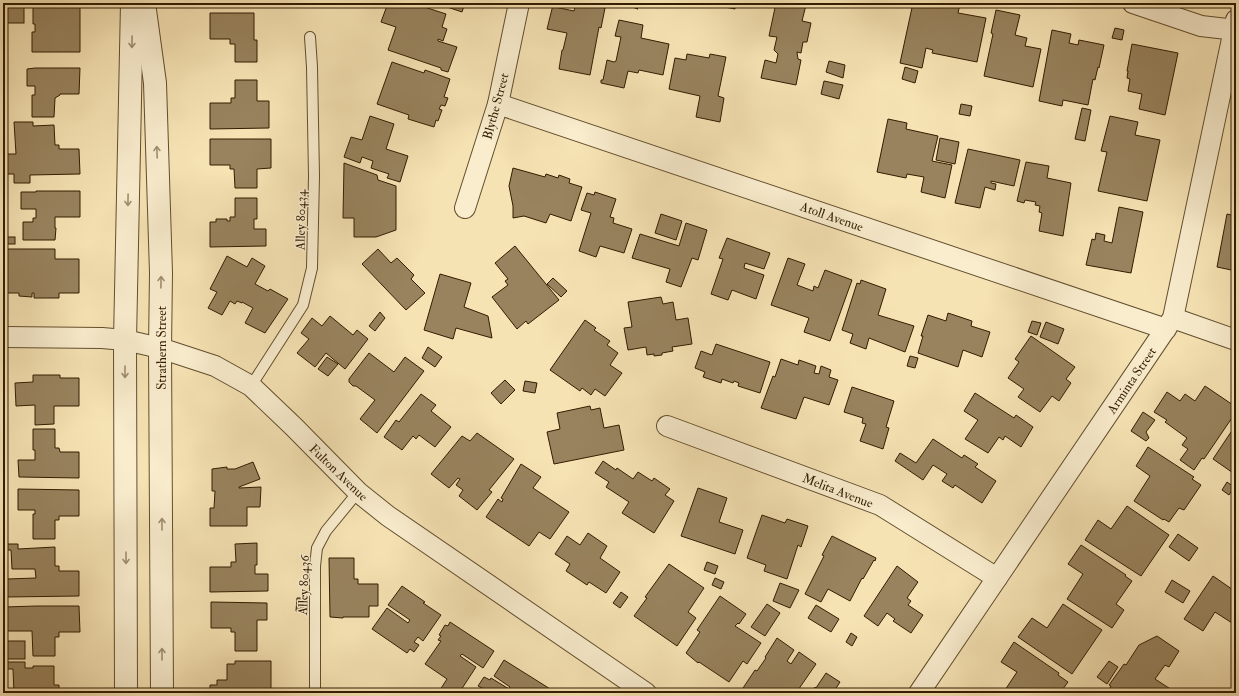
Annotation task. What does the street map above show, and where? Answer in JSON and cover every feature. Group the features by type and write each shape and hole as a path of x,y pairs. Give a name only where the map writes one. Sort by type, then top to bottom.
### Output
{"street":[{"path":"126,693 125,340 132,3"},
{"name":"Strathern Street","path":"144,3 155,83 161,273 162,693"},
{"name":"Blythe Street","path":"465,208 498,104 519,3"},
{"path":"1132,3 1201,26 1235,27"},
{"name":"Arminta Street","path":"919,693 1169,323 1235,27"},
{"name":"Atoll Avenue","path":"498,104 1169,323 1236,340"},
{"name":"Fulton Avenue","path":"3,337 102,338 125,340 160,348 215,366 250,386 358,492 388,516 646,693"},
{"name":"Melita Avenue","path":"667,426 880,505 997,578"}],"lane":[{"name":"Alley 80434","path":"250,386 303,305 309,286 312,268 314,176 310,37"},
{"name":"Alley 80436","path":"315,693 314,566 317,548 326,531 358,492"}],"building":[{"path":"5,3 24,3 24,23 5,23"},
{"path":"33,3 80,3 80,52 32,52 32,32 35,32 35,24 33,24"},
{"path":"388,3 412,3 446,14 442,27 447,29 443,41 438,39 438,41 457,47 448,72 441,70 441,68 388,50 396,27 381,22"},
{"path":"435,3 465,3 462,12"},
{"path":"576,3 605,8 601,28 599,27 590,75 559,69 567,33 547,29 553,5 555,5 555,7 574,11"},
{"path":"620,3 638,3 636,8 638,9"},
{"path":"720,3 736,3 735,9 720,6"},
{"path":"776,3 799,3 806,5 802,21 811,23 807,42 803,42 801,53 797,52 798,59 801,60 796,85 761,78 765,60 776,63 778,54 774,50 777,37 769,36"},
{"path":"913,3 960,4 958,13 986,18 977,62 932,53 933,50 926,48 922,68 900,63"},
{"path":"996,10 1020,15 1015,35 1027,38 1025,46 1041,49 1033,87 984,76 993,34 991,33"},
{"path":"210,13 254,13 254,40 257,40 257,62 235,62 235,44 230,44 230,39 210,39"},
{"path":"619,20 643,25 641,38 669,44 663,75 639,70 638,73 628,71 624,88 601,83 607,60 614,62 616,61 621,37 615,36"},
{"path":"1115,28 1124,30 1122,40 1112,38"},
{"path":"1052,30 1071,34 1069,43 1078,45 1079,40 1104,45 1099,68 1098,67 1095,80 1093,79 1088,105 1063,100 1062,106 1039,101"},
{"path":"1132,44 1178,53 1165,115 1139,109 1142,94 1128,91 1130,79 1127,78 1127,71"},
{"path":"687,54 709,58 710,54 726,57 718,96 724,98 720,122 696,117 700,96 669,89 675,58 686,60"},
{"path":"829,61 845,65 843,78 826,72"},
{"path":"392,62 424,73 425,70 450,79 444,97 448,98 445,106 441,105 439,109 442,110 434,127 408,119 409,115 377,104"},
{"path":"905,67 918,71 915,83 902,79"},
{"path":"80,68 79,94 60,94 55,98 54,117 32,117 32,95 35,95 35,86 27,86 27,69"},
{"path":"235,80 257,80 257,101 269,101 269,128 210,129 210,103 231,103 231,98 235,98"},
{"path":"824,81 843,85 839,99 821,94"},
{"path":"961,104 972,106 970,116 959,114"},
{"path":"1082,108 1091,110 1085,141 1075,139"},
{"path":"370,116 394,124 386,149 408,156 400,182 387,178 389,174 371,168 373,161 362,157 360,163 344,157 351,137 362,140"},
{"path":"1110,116 1138,122 1135,135 1160,140 1147,201 1098,191 1107,152 1101,151"},
{"path":"888,119 907,123 906,129 938,136 932,161 952,165 945,198 921,192 924,177 907,174 906,178 877,172"},
{"path":"14,122 33,122 33,126 54,125 55,145 59,145 59,149 79,149 80,174 30,175 30,183 14,183 14,174 6,174 5,154 16,154"},
{"path":"940,138 959,142 955,164 936,160"},
{"path":"210,139 271,139 271,168 257,169 257,188 235,188 234,169 230,169 230,165 210,165"},
{"path":"968,149 1020,160 1014,186 991,181 991,183 996,184 995,190 985,187 980,208 955,203"},
{"path":"1026,162 1049,166 1047,178 1071,183 1063,236 1039,231 1042,213 1039,212 1040,206 1035,205 1036,202 1025,200 1024,203 1017,201"},
{"path":"344,163 377,175 378,180 396,186 396,230 376,237 354,237 354,218 343,218"},
{"path":"513,168 545,177 546,174 558,178 559,175 570,179 569,183 582,187 571,221 550,214 546,223 524,216 513,218 513,206 509,186"},
{"path":"80,191 80,217 55,217 55,240 23,240 23,222 33,222 33,218 36,218 36,209 21,209 21,192"},
{"path":"595,192 616,199 610,217 614,218 613,223 632,229 624,253 600,246 596,257 579,251 591,213 581,210 587,193 594,195"},
{"path":"235,198 257,198 257,219 254,219 254,229 266,229 266,246 210,247 210,222 216,222 216,219 227,219 227,221 230,221 230,217 235,217"},
{"path":"1119,207 1143,212 1131,273 1086,265 1092,239 1095,240 1096,233 1105,235 1104,241 1112,243"},
{"path":"661,214 682,221 676,240 655,233"},
{"path":"1227,214 1236,216 1236,271 1217,267"},
{"path":"686,223 707,230 698,260 692,258 681,287 666,282 670,269 632,258 640,234 679,246"},
{"path":"3,237 15,237 15,244 3,244"},
{"path":"727,238 770,253 764,269 745,263 744,268 764,275 756,299 732,290 728,300 711,294 723,259 719,258"},
{"path":"515,246 559,300 528,324 526,321 517,329 492,297 508,285 505,281 508,279 495,263"},
{"path":"3,249 55,249 55,259 79,259 79,293 59,293 59,298 34,298 34,293 32,293 32,297 19,296 19,293 3,293"},
{"path":"378,249 391,263 397,258 414,275 411,279 425,293 406,310 362,264"},
{"path":"227,256 247,267 252,258 265,266 255,284 268,291 270,289 288,299 265,333 245,323 253,308 242,302 237,301 235,304 230,301 222,315 208,308 217,292 210,289"},
{"path":"788,258 805,264 797,285 813,291 814,286 818,288 825,270 852,280 830,341 804,332 809,318 771,305"},
{"path":"440,274 471,283 464,307 488,316 492,338 456,328 453,339 424,330"},
{"path":"553,278 567,291 561,297 547,284"},
{"path":"861,280 886,289 878,315 914,326 905,352 869,338 866,349 850,343 853,334 842,330 857,283 860,284"},
{"path":"661,297 663,304 673,302 676,320 688,318 692,344 672,347 673,351 654,356 654,354 647,355 646,347 628,350 624,328 632,327 628,302"},
{"path":"380,312 385,318 375,331 369,326"},
{"path":"948,313 972,321 971,326 990,332 982,357 963,350 958,367 918,353 923,336 921,336 928,315 946,321"},
{"path":"330,316 353,335 357,330 368,339 345,369 326,353 315,367 297,353 309,339 301,333 312,318 322,326"},
{"path":"585,320 596,328 594,330 610,341 607,345 618,353 610,365 622,373 605,396 595,389 591,395 582,388 580,391 550,370"},
{"path":"1032,321 1041,323 1037,335 1028,332"},
{"path":"1046,322 1064,329 1058,344 1040,337"},
{"path":"1031,336 1075,367 1066,379 1071,383 1059,401 1052,396 1040,412 1018,397 1024,389 1008,378 1019,362 1015,359"},
{"path":"716,344 770,362 760,393 738,386 739,383 734,381 733,383 722,379 721,383 703,377 705,372 695,368 701,351 712,355"},
{"path":"428,347 442,357 435,367 422,358"},
{"path":"369,353 394,372 405,357 424,371 377,433 360,419 375,400 349,382 349,379"},
{"path":"910,356 918,358 915,368 907,366"},
{"path":"327,357 338,364 328,376 318,369"},
{"path":"781,359 798,365 799,360 816,366 814,373 819,374 821,366 831,370 829,377 838,380 829,405 804,397 796,419 761,408 773,376 775,377"},
{"path":"33,375 60,375 60,378 79,378 79,406 54,406 54,424 35,425 35,405 16,406 15,383 33,382"},
{"path":"505,380 515,390 501,404 491,393"},
{"path":"525,381 537,383 535,393 523,391"},
{"path":"1205,386 1236,407 1236,412 1204,459 1202,458 1194,470 1180,460 1188,449 1182,445 1187,438 1165,422 1167,420 1154,412 1167,392 1180,401 1185,394 1195,401"},
{"path":"852,387 894,401 886,427 889,428 883,449 860,441 866,424 862,423 863,418 844,412"},
{"path":"975,393 1014,418 1016,415 1033,427 1021,447 1005,436 1003,440 999,437 988,453 965,439 978,420 964,411"},
{"path":"421,394 436,405 431,411 451,427 435,447 419,435 416,439 413,436 402,450 384,437 396,420 399,422"},
{"path":"590,406 591,410 600,408 604,428 619,425 624,450 554,464 547,432 560,429 557,413"},
{"path":"1143,412 1155,420 1146,432 1149,438 1146,441 1131,431"},
{"path":"1236,422 1236,475 1213,459 1235,426 1234,425"},
{"path":"33,429 55,429 55,448 59,448 60,452 79,452 79,478 19,477 18,460 35,460 35,450 33,450"},
{"path":"477,433 514,459 489,490 492,492 477,510 459,496 463,490 456,485 460,479 458,478 449,488 431,474 462,436 470,441"},
{"path":"933,439 962,458 964,455 978,464 975,467 996,481 982,503 955,485 953,488 942,481 947,474 933,465 923,480 895,461 900,453 916,463"},
{"path":"1148,447 1194,477 1192,479 1201,485 1184,510 1179,508 1169,522 1164,519 1163,520 1134,501 1150,476 1136,466"},
{"path":"603,461 616,470 617,468 633,479 638,472 652,481 654,478 670,489 665,495 674,501 654,533 622,513 629,502 606,487 609,482 595,473"},
{"path":"253,462 260,479 239,488 261,487 260,507 247,507 247,526 210,526 210,508 214,508 215,491 212,491 212,469 227,467 227,469 235,469"},
{"path":"521,464 541,477 533,488 569,512 550,539 539,532 529,546 486,517 498,499 502,502 503,499 501,498"},
{"path":"1227,482 1234,487 1229,495 1222,490"},
{"path":"698,488 727,498 719,522 743,530 735,554 681,536"},
{"path":"18,489 79,490 79,516 59,516 59,520 55,520 55,539 33,539 33,514 35,514 35,510 18,510"},
{"path":"1127,506 1169,535 1141,576 1085,540 1098,520 1111,529"},
{"path":"762,515 785,523 787,519 808,526 801,547 798,545 787,579 764,571 766,565 747,558"},
{"path":"588,533 607,546 600,558 620,572 606,593 589,582 587,585 566,571 570,564 555,554 567,536 580,545"},
{"path":"1178,534 1198,548 1189,561 1169,547"},
{"path":"832,536 876,558 863,579 862,578 850,601 828,589 821,602 805,594"},
{"path":"257,543 257,565 255,565 255,574 268,574 268,591 210,592 210,567 231,567 231,562 236,562 235,544"},
{"path":"3,544 18,544 18,549 55,547 55,566 59,566 59,571 79,571 79,596 7,597 7,579 36,578 35,569 12,569 11,550 3,550"},
{"path":"1081,545 1126,575 1125,576 1132,581 1116,604 1124,610 1112,628 1067,599 1083,574 1068,564"},
{"path":"329,558 354,558 354,579 358,579 358,584 378,584 378,606 369,606 369,617 330,617"},
{"path":"707,562 718,566 715,574 704,570"},
{"path":"669,564 704,588 688,612 696,618 677,646 634,616 647,598 645,597"},
{"path":"897,566 918,582 907,598 911,601 908,605 923,615 911,633 893,621 895,619 887,613 878,626 864,616"},
{"path":"1213,576 1236,592 1236,617 1232,623 1215,612 1203,631 1184,619"},
{"path":"715,578 724,582 721,589 712,585"},
{"path":"1172,580 1190,591 1183,603 1165,592"},
{"path":"780,583 799,590 790,608 773,601"},
{"path":"402,586 441,615 423,641 418,637 414,642 419,645 414,652 410,649 407,653 372,629 387,608 408,623 410,620 388,605"},
{"path":"621,592 628,597 620,608 613,603"},
{"path":"720,596 746,614 739,624 738,623 735,626 761,643 747,664 743,661 729,682 699,662 698,663 686,653 700,632 697,630"},
{"path":"297,598 304,598 304,611 296,611"},
{"path":"211,602 267,603 267,620 257,620 257,651 235,651 235,632 231,632 231,628 211,628"},
{"path":"767,604 780,613 765,636 751,627"},
{"path":"1063,604 1102,630 1072,674 1018,637 1032,618 1047,628"},
{"path":"816,605 839,619 831,632 808,618"},
{"path":"79,606 80,632 59,632 59,637 55,637 55,656 33,656 32,631 5,631 4,607"},
{"path":"450,622 494,651 483,668 462,654 460,656 476,667 459,693 438,693 447,679 425,664 441,641 438,640 441,636 439,635 445,625 448,626"},
{"path":"851,633 857,637 852,646 846,642"},
{"path":"1157,636 1179,651 1169,667 1165,665 1155,679 1172,690 1171,692 1173,693 1107,693 1111,686 1109,685 1124,664 1126,665 1139,645"},
{"path":"777,638 794,650 787,661 791,664 799,652 816,664 796,693 744,693 741,691 755,670 757,671 766,658 765,657"},
{"path":"6,641 25,641 25,659 6,659"},
{"path":"1014,642 1059,673 1058,675 1068,682 1060,693 1003,693 1017,672 1001,662"},
{"path":"504,660 555,692 481,693 484,689 478,686 484,677 490,680 491,678 509,689 510,687 494,676"},
{"path":"235,661 271,661 271,693 210,693 210,685 217,685 217,680 227,680 227,664 235,664"},
{"path":"1109,661 1118,667 1107,684 1097,677"},
{"path":"3,662 25,662 25,668 33,668 33,666 54,666 54,685 59,685 59,690 79,689 79,693 14,693 13,669 3,669"},
{"path":"826,673 840,682 833,693 811,693 815,687 816,688"}]}
